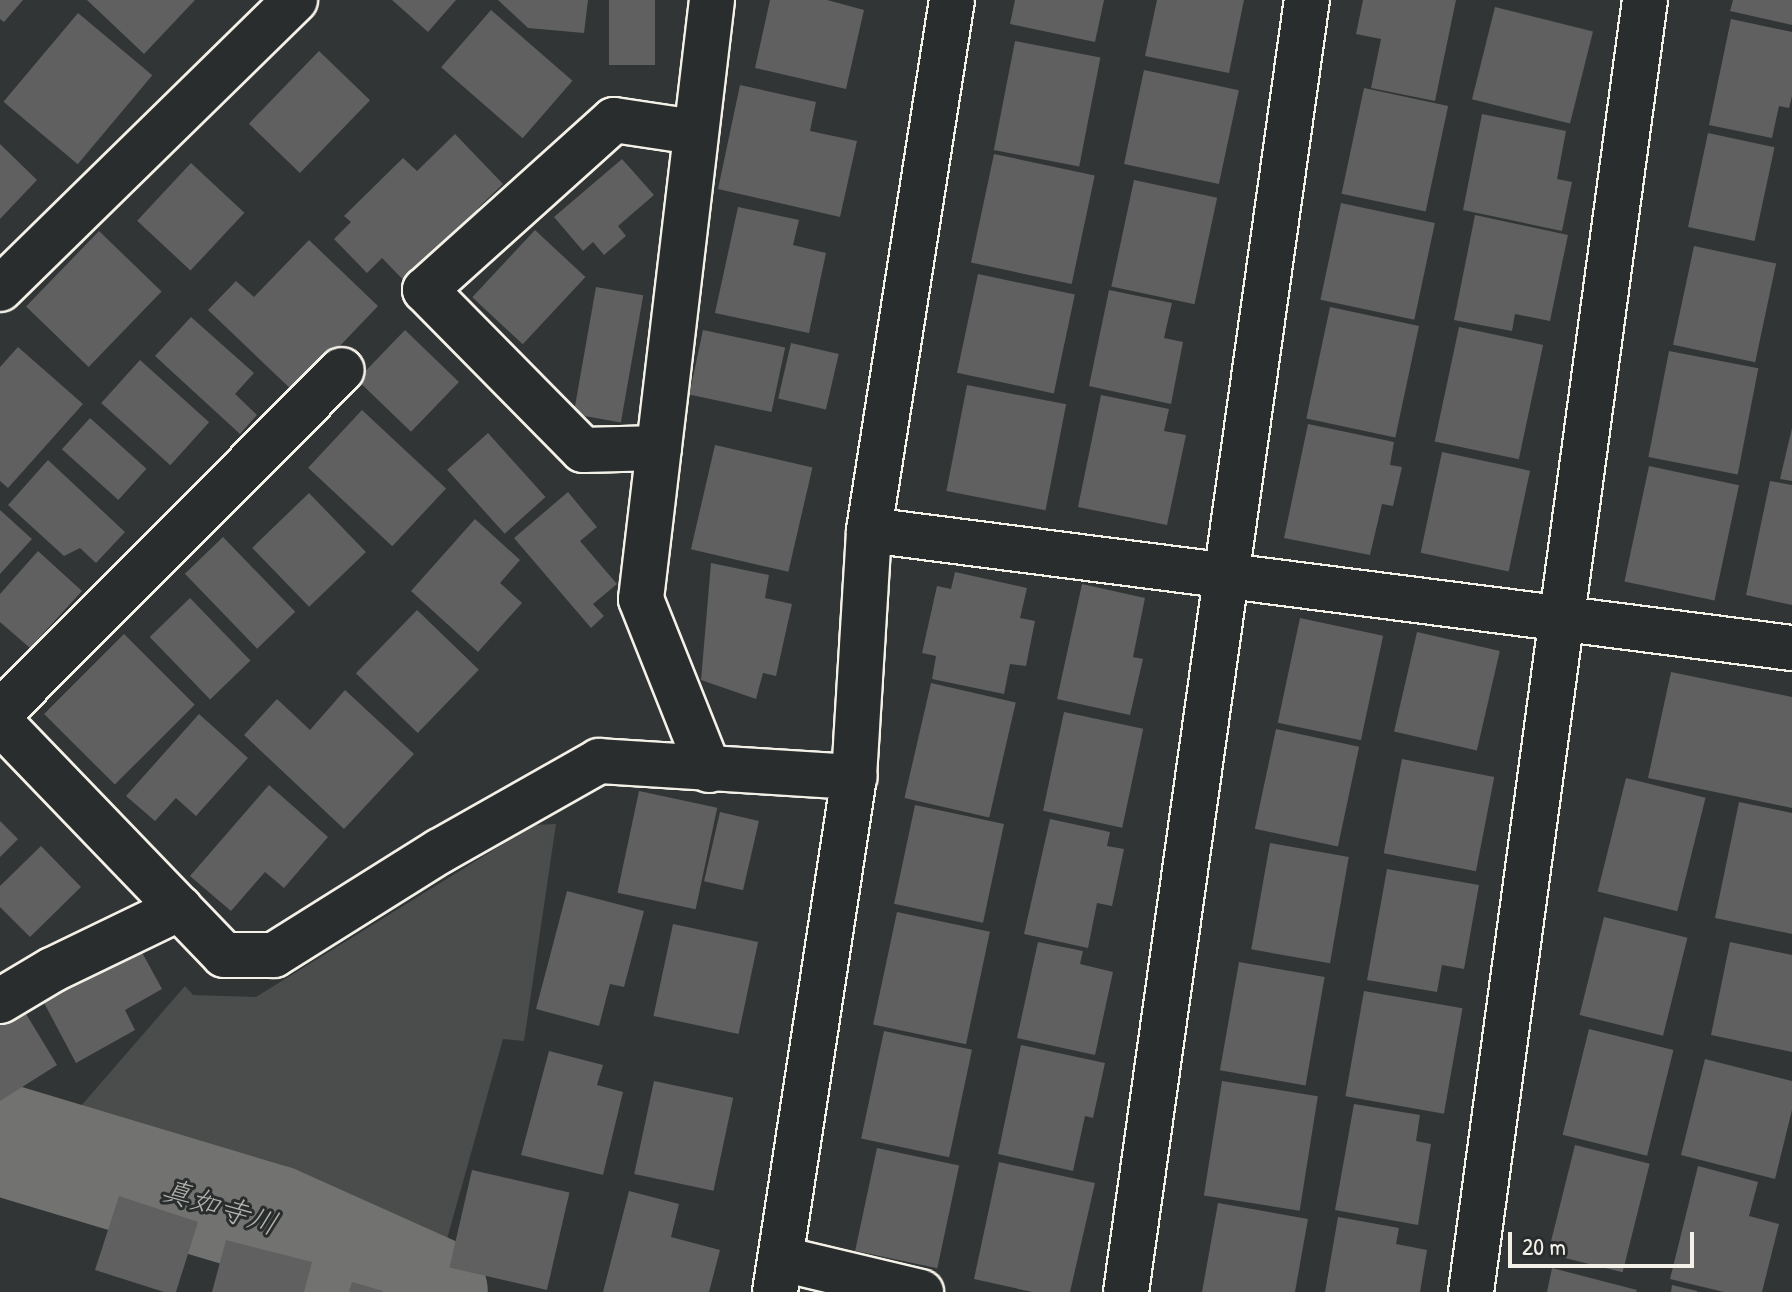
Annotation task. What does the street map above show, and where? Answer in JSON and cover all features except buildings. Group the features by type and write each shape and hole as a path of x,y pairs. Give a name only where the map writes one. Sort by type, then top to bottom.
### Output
{"street":[{"path":"0,289 295,0"},
{"path":"709,770 641,599 712,0"},
{"path":"921,1292 779,1275 854,777 869,530 952,0"},
{"path":"1126,1292 1307,0"},
{"path":"1471,1292 1645,0"},
{"path":"659,448 583,450 425,290 614,120 694,132"},
{"path":"0,713 342,370"},
{"path":"869,530 1792,648"},
{"path":"0,722 224,955 274,955 440,851 599,761 854,777"},
{"path":"0,1001 52,970 180,908"}],"shaded area":[{"path":"556,824 524,1041 503,1039 445,1246 305,1191 61,1129 185,986 193,995 256,997 534,825"}],"waterway":[{"name":"真如寺川","path":"0,1139 274,1221 432,1292"}]}
